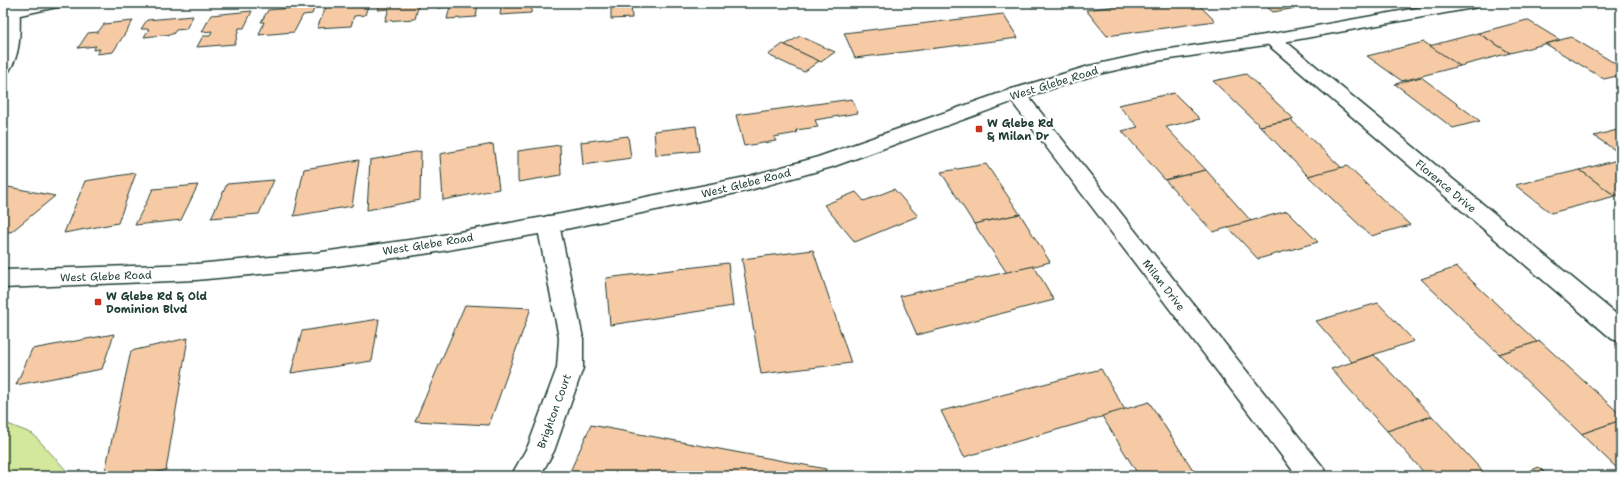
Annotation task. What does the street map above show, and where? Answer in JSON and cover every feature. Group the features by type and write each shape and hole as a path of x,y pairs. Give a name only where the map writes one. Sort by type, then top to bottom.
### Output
{"main road":[{"path":"3,67 10,50 12,7 56,3"},
{"name":"West Glebe Road","path":"3,279 196,272 307,262 431,245 655,204 753,182 825,162 1052,82 1116,65 1157,56 1272,39 1473,3"},
{"name":"Florence Drive","path":"1272,39 1621,332"},
{"name":"Milan Drive","path":"1016,94 1313,476"},
{"name":"Brighton Court","path":"525,476 540,450 570,368 571,338 548,224"}],"green space":[{"path":"3,422 33,434 67,471 61,476 3,476"}],"building":[{"path":"369,3 365,15 354,16 351,26 317,28 327,5"},
{"path":"380,3 419,3 415,19 385,21 389,9 378,10"},
{"path":"438,3 478,3 476,17 447,19 450,7 437,8"},
{"path":"502,3 532,3 531,13 500,15"},
{"path":"606,3 631,3 632,18 611,19 611,4"},
{"path":"1140,3 1197,3 1215,21 1107,36 1086,10"},
{"path":"1262,3 1324,3 1273,12"},
{"path":"315,6 312,14 303,15 294,32 259,35 264,22 261,22 268,10"},
{"path":"252,11 244,28 239,28 235,44 197,47 203,36 210,36 212,31 202,32 211,15"},
{"path":"1003,14 1018,38 855,58 844,33"},
{"path":"193,16 186,29 176,30 173,34 144,37 149,29 141,29 147,20"},
{"path":"1527,20 1560,40 1510,53 1478,33"},
{"path":"133,21 113,52 97,54 100,49 93,50 96,46 78,48 88,33 98,32 104,24"},
{"path":"1478,33 1510,53 1460,66 1429,46"},
{"path":"800,36 835,52 821,62 785,45"},
{"path":"1571,37 1621,67 1621,75 1604,79 1546,44"},
{"path":"1424,42 1460,66 1402,81 1367,56"},
{"path":"783,44 819,61 804,72 768,55"},
{"path":"1246,74 1294,119 1260,126 1213,81"},
{"path":"1421,77 1480,121 1453,128 1395,84"},
{"path":"1174,93 1200,119 1166,127 1206,170 1165,180 1122,131 1138,127 1118,105"},
{"path":"852,99 858,113 815,120 818,127 796,130 797,133 774,137 776,141 744,146 736,115"},
{"path":"1291,120 1342,168 1308,176 1260,126"},
{"path":"696,126 699,151 656,155 654,131"},
{"path":"1621,129 1621,154 1594,136"},
{"path":"628,136 631,158 583,165 581,142"},
{"path":"493,144 499,189 443,200 440,154"},
{"path":"560,145 561,175 518,182 518,151"},
{"path":"421,151 420,200 367,210 370,160"},
{"path":"1621,159 1621,194 1615,196 1580,170"},
{"path":"359,160 352,206 294,216 304,169"},
{"path":"986,164 1020,214 974,224 941,172"},
{"path":"1347,166 1410,225 1371,236 1308,176"},
{"path":"1206,170 1251,221 1213,232 1165,180"},
{"path":"1580,170 1615,196 1551,213 1515,185"},
{"path":"136,173 118,223 64,233 85,181"},
{"path":"274,180 259,214 211,218 227,184"},
{"path":"198,185 181,220 135,225 153,189"},
{"path":"3,186 55,196 11,232 3,231"},
{"path":"894,189 918,216 855,242 824,205 856,192 864,201"},
{"path":"1287,211 1318,242 1258,259 1228,227"},
{"path":"1020,214 1050,262 1007,273 974,224"},
{"path":"813,250 851,363 761,374 742,259"},
{"path":"728,263 733,306 610,325 606,278"},
{"path":"1034,266 1054,300 917,335 900,296"},
{"path":"1457,267 1537,342 1499,354 1421,279"},
{"path":"1378,303 1414,341 1352,362 1316,321"},
{"path":"465,305 531,308 489,425 415,421"},
{"path":"379,319 372,361 291,373 302,331"},
{"path":"114,334 102,369 16,385 32,349"},
{"path":"188,338 166,470 143,476 104,476 131,351"},
{"path":"1540,341 1621,415 1621,420 1581,434 1499,354"},
{"path":"1374,355 1432,416 1387,431 1331,369"},
{"path":"1101,369 1125,410 964,457 941,411"},
{"path":"1149,402 1197,476 1139,476 1102,416"},
{"path":"1432,416 1487,476 1427,476 1387,431"},
{"path":"1621,420 1621,472 1581,434"},
{"path":"591,425 826,469 824,476 568,476"},
{"path":"1539,467 1548,476 1517,476"}],"place":[{"name":"W Glebe Rd & Milan Dr","path":"979,129"},
{"name":"W Glebe Rd & Old Dominion Blvd","path":"98,302"}]}
